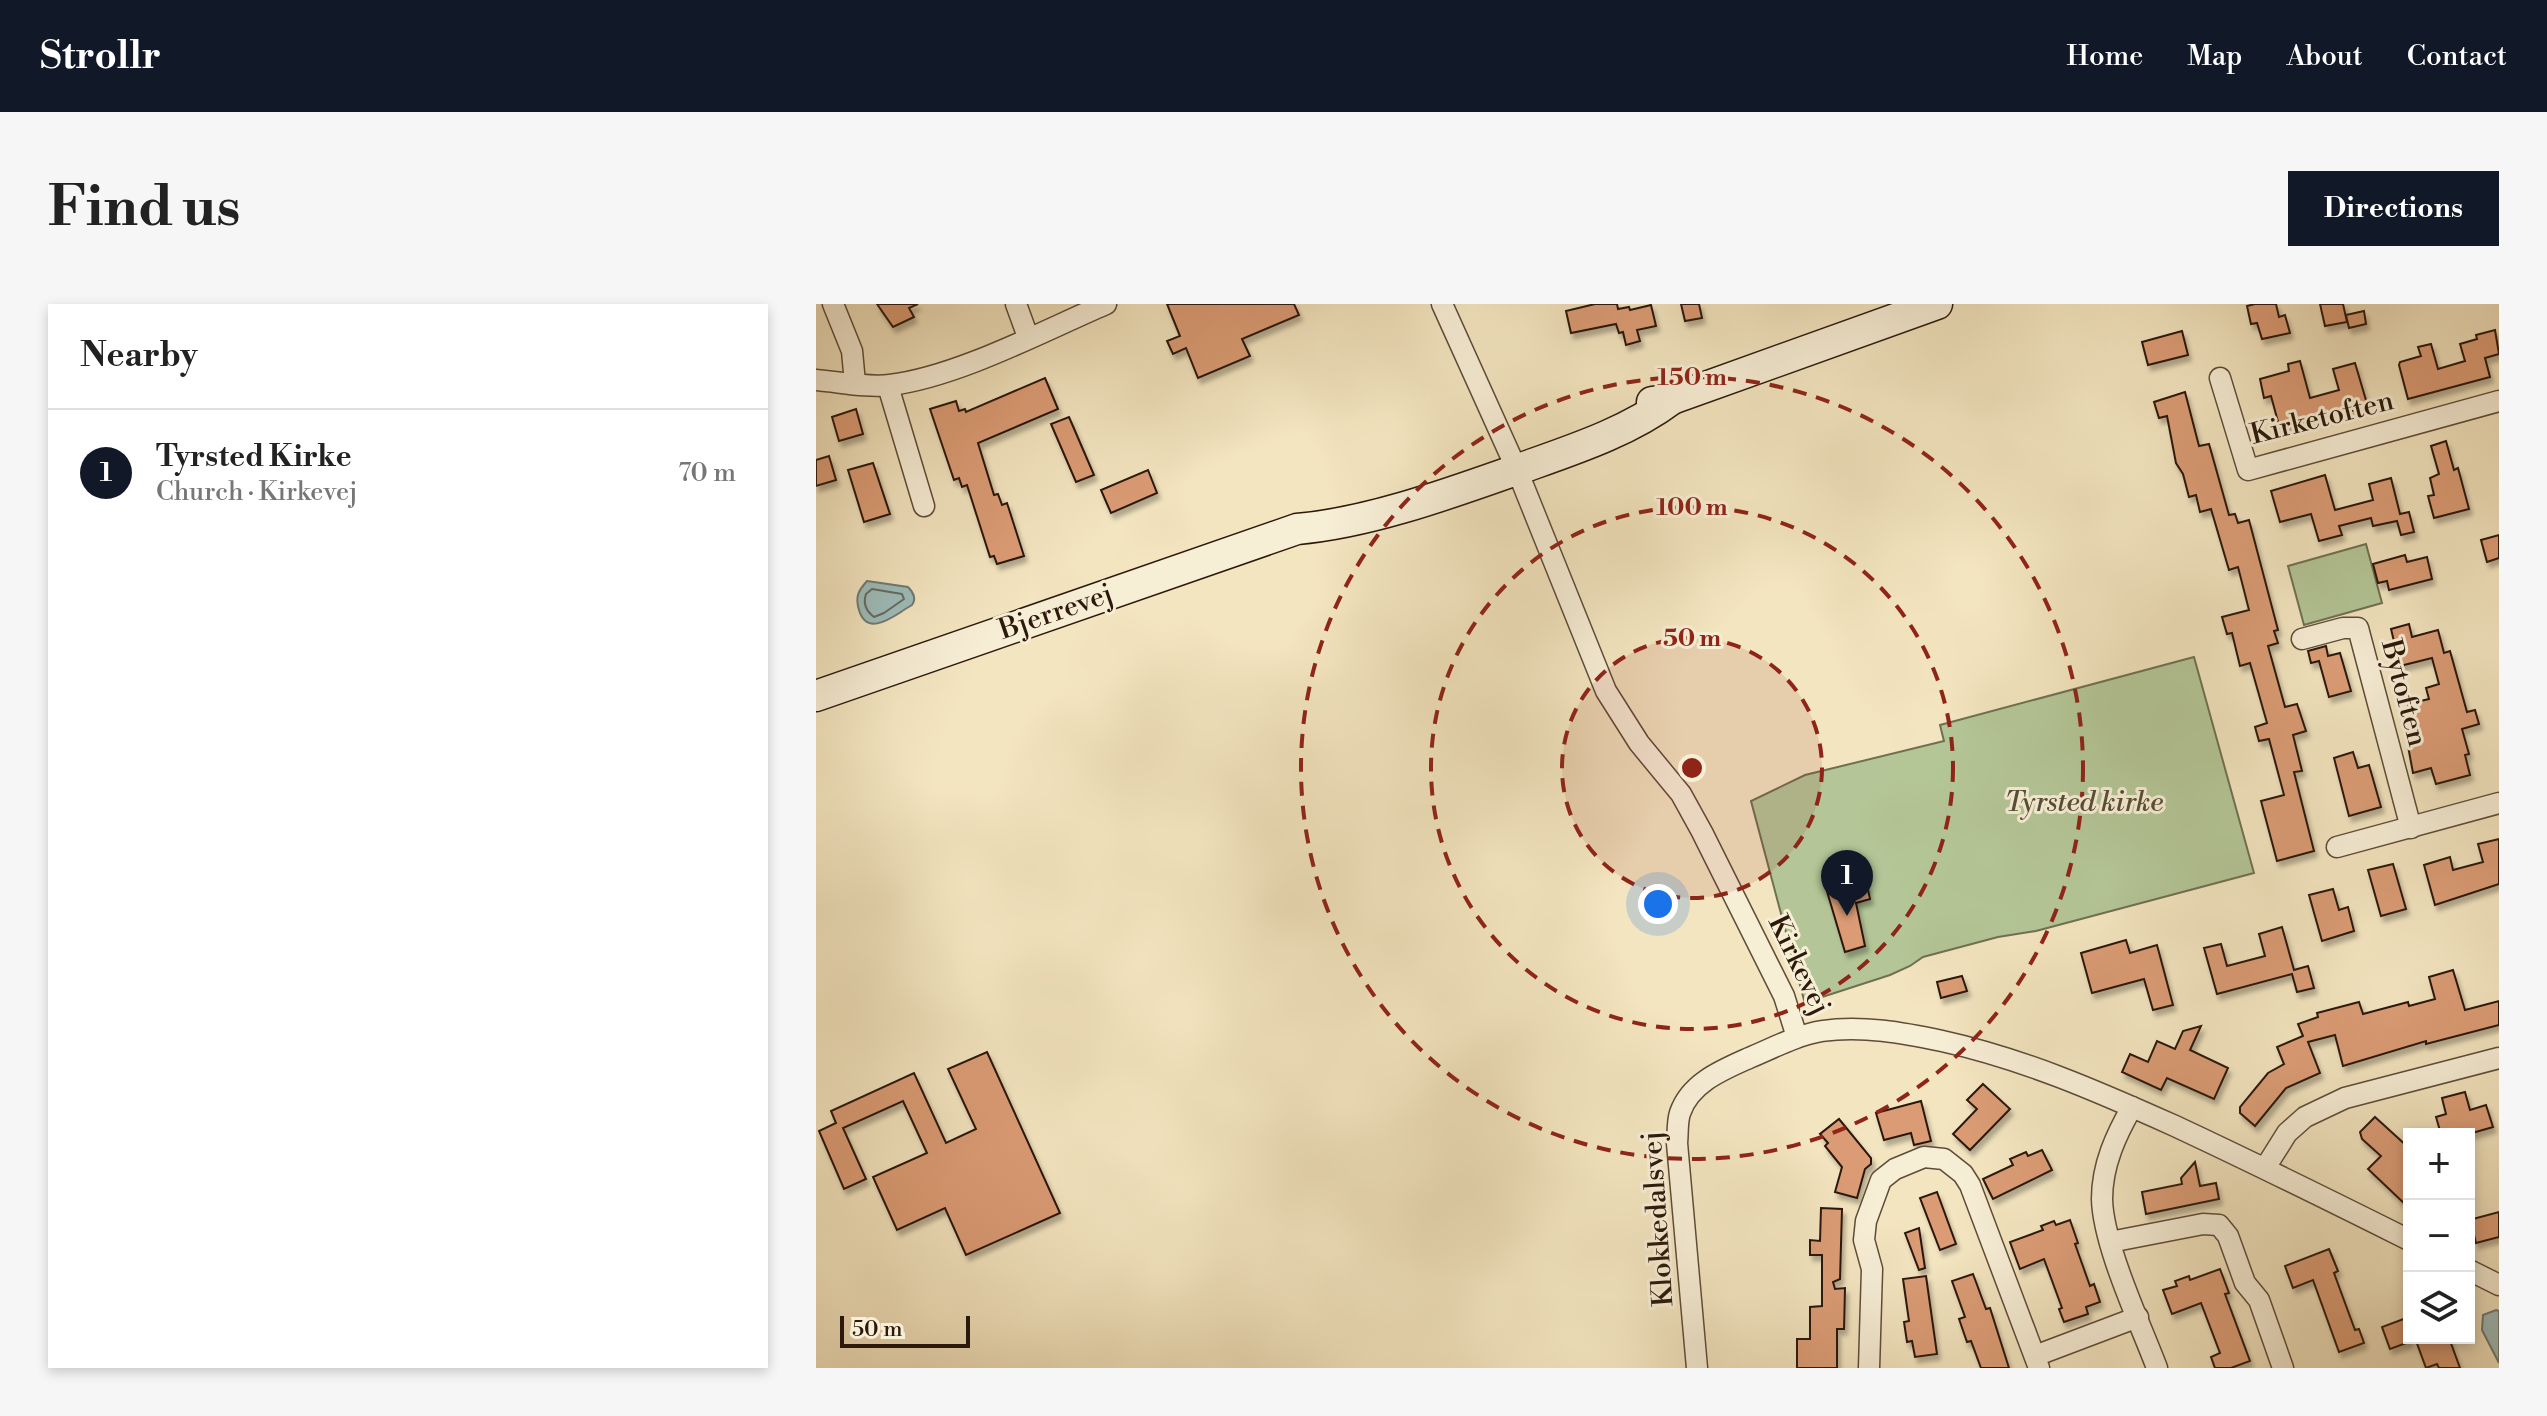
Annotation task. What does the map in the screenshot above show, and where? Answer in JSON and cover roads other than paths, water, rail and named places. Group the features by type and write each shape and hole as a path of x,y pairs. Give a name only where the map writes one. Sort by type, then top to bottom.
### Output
{"street":[{"path":"833,304 852,351 855,383"},
{"path":"1016,304 1028,337"},
{"path":"816,380 888,386 925,378 1106,304"},
{"name":"Kirkevej","path":"1442,304 1513,461 1606,691 1639,743 1681,794 1702,832 1784,996 1797,1037 1839,1029 1917,1036 1983,1050 2042,1069 2265,1168 2403,1237"},
{"name":"Bjerrevej","path":"816,696 1297,529 1316,528 1406,506 1643,403 1672,399 1937,304"},
{"name":"Kirketoften","path":"2220,378 2248,470 2499,401"},
{"path":"888,386 924,506"},
{"name":"Bytoften","path":"2302,639 2343,628 2358,628 2411,828"},
{"path":"2337,847 2499,803"},
{"name":"Klokkedalsvej","path":"1697,1368 1677,1143 1680,1114 1689,1096 1703,1082 1724,1069 1797,1037"},
{"path":"2265,1168 2287,1133 2305,1117 2345,1098 2499,1058"},
{"path":"2132,1107 2115,1136 2106,1167 2102,1200 2110,1242 2157,1368"},
{"path":"1869,1368 1872,1269 1865,1249 1866,1221 1881,1180 1895,1169 1924,1157 1944,1159 1963,1174 2037,1362 2138,1317"},
{"path":"2110,1242 2203,1224 2219,1225 2228,1236 2245,1283 2259,1300 2283,1368"},
{"path":"2473,1272 2499,1285"}],"water":[{"path":"867,581 908,587 914,595 912,605 883,622 867,622 859,610 857,598"},
{"path":"2499,1311 2499,1363 2482,1330 2483,1315"}],"place":[{"name":"Tyrsted Kirke","path":"1847,916"}],"park label":[{"name":"Tyrsted kirke","path":"2084,802"}]}
